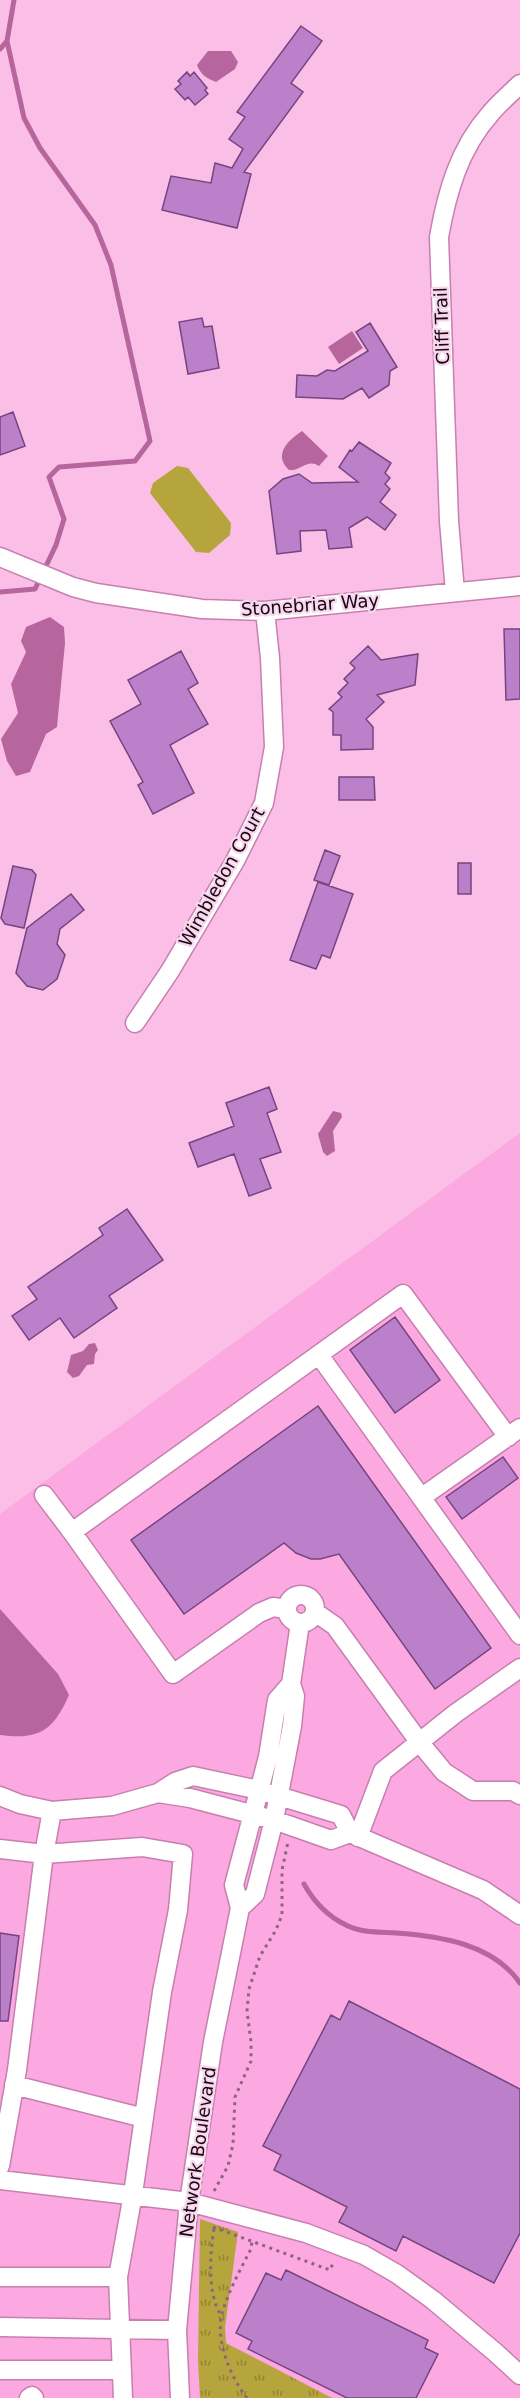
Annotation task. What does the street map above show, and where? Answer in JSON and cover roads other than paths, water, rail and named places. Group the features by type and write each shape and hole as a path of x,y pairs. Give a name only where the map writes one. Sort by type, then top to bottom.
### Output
{"street":[{"name":"Cliff Trail","path":"455,592 449,520 440,237 444,204 455,171 489,114 520,84"},
{"name":"Stonebriar Way","path":"0,557 73,587 96,593 202,609 265,611 520,586"},
{"name":"Wimbledon Court","path":"135,1023 170,971 235,861 264,803 270,781 274,747 270,658 265,611"},
{"path":"72,1532 403,1294 514,1433 422,1497"},
{"path":"319,1355 520,1635"},
{"path":"44,1495 173,1674 259,1613 273,1607 286,1609"},
{"path":"304,1594 314,1603 315,1612 309,1620 300,1623 291,1619 286,1609 290,1599 304,1594"},
{"path":"315,1612 335,1626 420,1743 444,1772 473,1791 513,1791 520,1794"},
{"name":"Network Boulevard","path":"240,1908 255,1894 281,1822 278,1796 292,1726 295,1696 291,1684 300,1623"},
{"path":"354,1835 383,1771 456,1713 520,1668"},
{"name":"Network Boulevard","path":"180,2398 177,2330 189,2202 213,2042 240,1908 234,1885 268,1757 277,1700 291,1684"},
{"path":"0,1796 20,1804 52,1811 112,1806 158,1793 175,1782 193,1776 259,1790 341,1815 354,1835 483,1890 520,1915"},
{"path":"158,1793 190,1798 281,1822 331,1840 354,1835"},
{"path":"0,2166 10,2074 52,1811"},
{"path":"0,1849 44,1854 142,1847 183,1854 178,1910 162,1992 134,2194 118,2277 123,2398"},
{"path":"10,2074 144,2118"},
{"path":"0,2180 189,2202 306,2233 364,2255 397,2274 433,2301 520,2375"},
{"path":"0,2277 118,2277"},
{"path":"0,2327 177,2330"},
{"path":"0,2370 122,2370"}],"waterway":[{"path":"0,49 7,41 14,0"},
{"path":"0,592 35,589 56,545 64,519 49,477 59,467 135,461 150,441 111,265 95,225 40,148 24,118 7,41"},
{"path":"304,1884 322,1908 352,1928 364,1931 413,1934 464,1945 495,1959 520,1983"}]}
